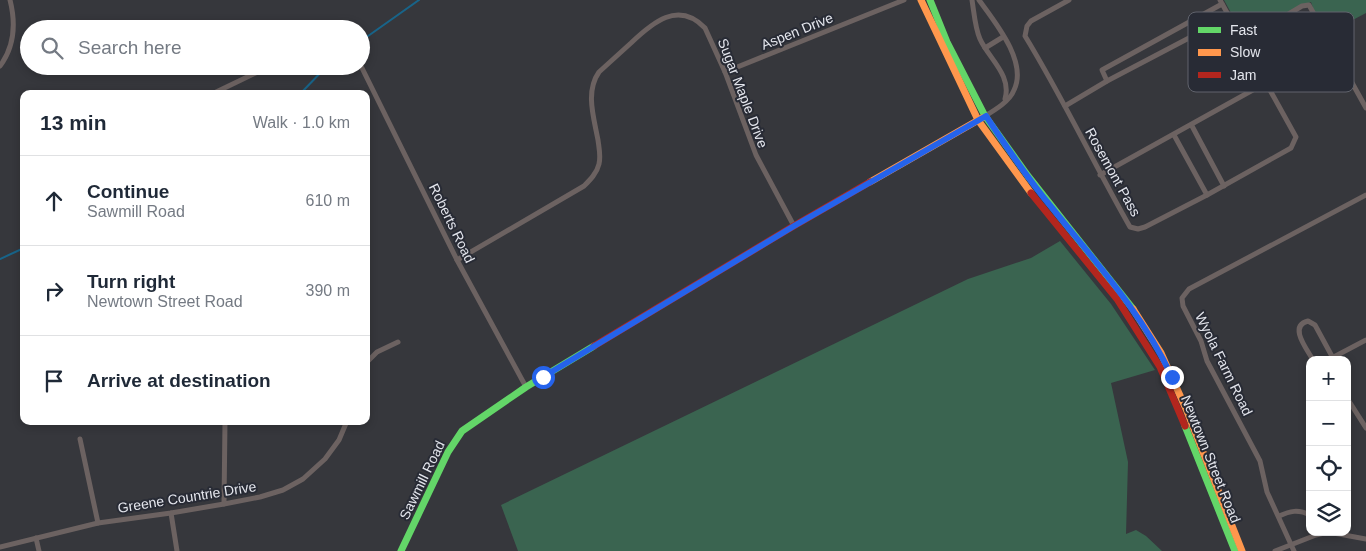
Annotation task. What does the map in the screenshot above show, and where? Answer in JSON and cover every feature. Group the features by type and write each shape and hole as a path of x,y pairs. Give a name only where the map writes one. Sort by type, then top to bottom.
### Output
{"main road":[{"name":"Newtown Street Road","path":"921,0 978,120 1046,213 1117,300 1160,366 1235,551"},
{"name":"Newtown Street Road","path":"930,0 947,42 986,116 1028,176 1128,302 1161,353 1186,409 1242,551"},
{"name":"Sawmill Road","path":"401,551 457,437 467,427 526,388 794,226 986,116"}],"street":[{"path":"0,66 10,50 13,39 14,23 10,0"},
{"name":"Aspen Drive","path":"725,72 904,0"},
{"path":"972,0 979,37 1004,74 1006,95 1004,102"},
{"path":"979,0 1004,37 1016,61 1018,73 1014,92 986,116"},
{"name":"Rosemont Pass","path":"1069,0 1031,21 1026,26 1025,36 1130,227 1138,229 1145,227 1224,186 1291,148 1296,137 1270,92"},
{"path":"1204,12 1221,2"},
{"path":"1292,12 1302,6 1309,5 1313,12"},
{"name":"Sugar Maple Drive","path":"457,260 584,186 590,180 599,164 600,153 591,94 594,79 599,72 653,23 667,16 686,17 700,23 708,34 725,72 756,155 794,226"},
{"path":"1107,81 1102,70 1188,21"},
{"path":"985,48 1004,37"},
{"path":"1065,106 1107,81 1188,38"},
{"path":"1141,49 1148,59"},
{"path":"220,90 251,75"},
{"name":"Roberts Road","path":"366,75 457,260 526,388"},
{"path":"1354,86 1366,108"},
{"path":"1100,175 1192,126 1250,92"},
{"path":"1192,126 1224,186"},
{"path":"1174,135 1207,195"},
{"name":"Wyola Farm Road","path":"1294,551 1267,492 1260,461 1207,361 1200,341 1183,306 1182,298 1189,289 1366,195"},
{"path":"1311,356 1298,332 1298,327 1308,321 1315,325 1330,356"},
{"path":"1337,356 1366,340"},
{"path":"370,358 377,352 398,342"},
{"path":"1349,401 1366,428"},
{"path":"224,425 224,504"},
{"name":"Greene Countrie Drive","path":"0,548 98,523 224,504 260,497 283,490 303,480 316,469 333,450 344,425"},
{"path":"80,438 98,523"},
{"path":"1279,516 1290,511 1301,511 1306,513"},
{"path":"171,513 177,551"},
{"path":"1275,551 1313,536"},
{"path":"1350,536 1366,539"},
{"path":"36,538 39,551"}],"green space":[{"path":"1224,0 1366,0 1366,13 1354,19 1354,12 1315,12 1311,2 1287,12 1231,12"},
{"path":"1060,241 1111,304 1155,370 1111,383 1128,462 1126,534 1136,530 1146,536 1162,551 518,551 501,505 968,279 1031,258"}],"waterway":[{"path":"370,35 419,0"},
{"path":"304,90 318,75"},
{"path":"0,259 20,250"}],"traffic: fast":[{"path":"930,0 947,42 985,116 1028,176 1133,309"},
{"path":"401,551 448,452 462,431 526,387 594,346"},
{"path":"1185,426 1235,551"}],"traffic: slow":[{"path":"921,0 978,120 1031,193"},
{"path":"870,182 982,118"},
{"path":"1133,309 1161,353 1186,409 1242,551"}],"traffic: jam":[{"path":"594,346 870,182"},
{"path":"1031,193 1117,299 1160,367 1185,426"}],"route":[{"path":"543,377 794,226 986,116 1052,208 1128,302 1161,353 1172,377"}]}
